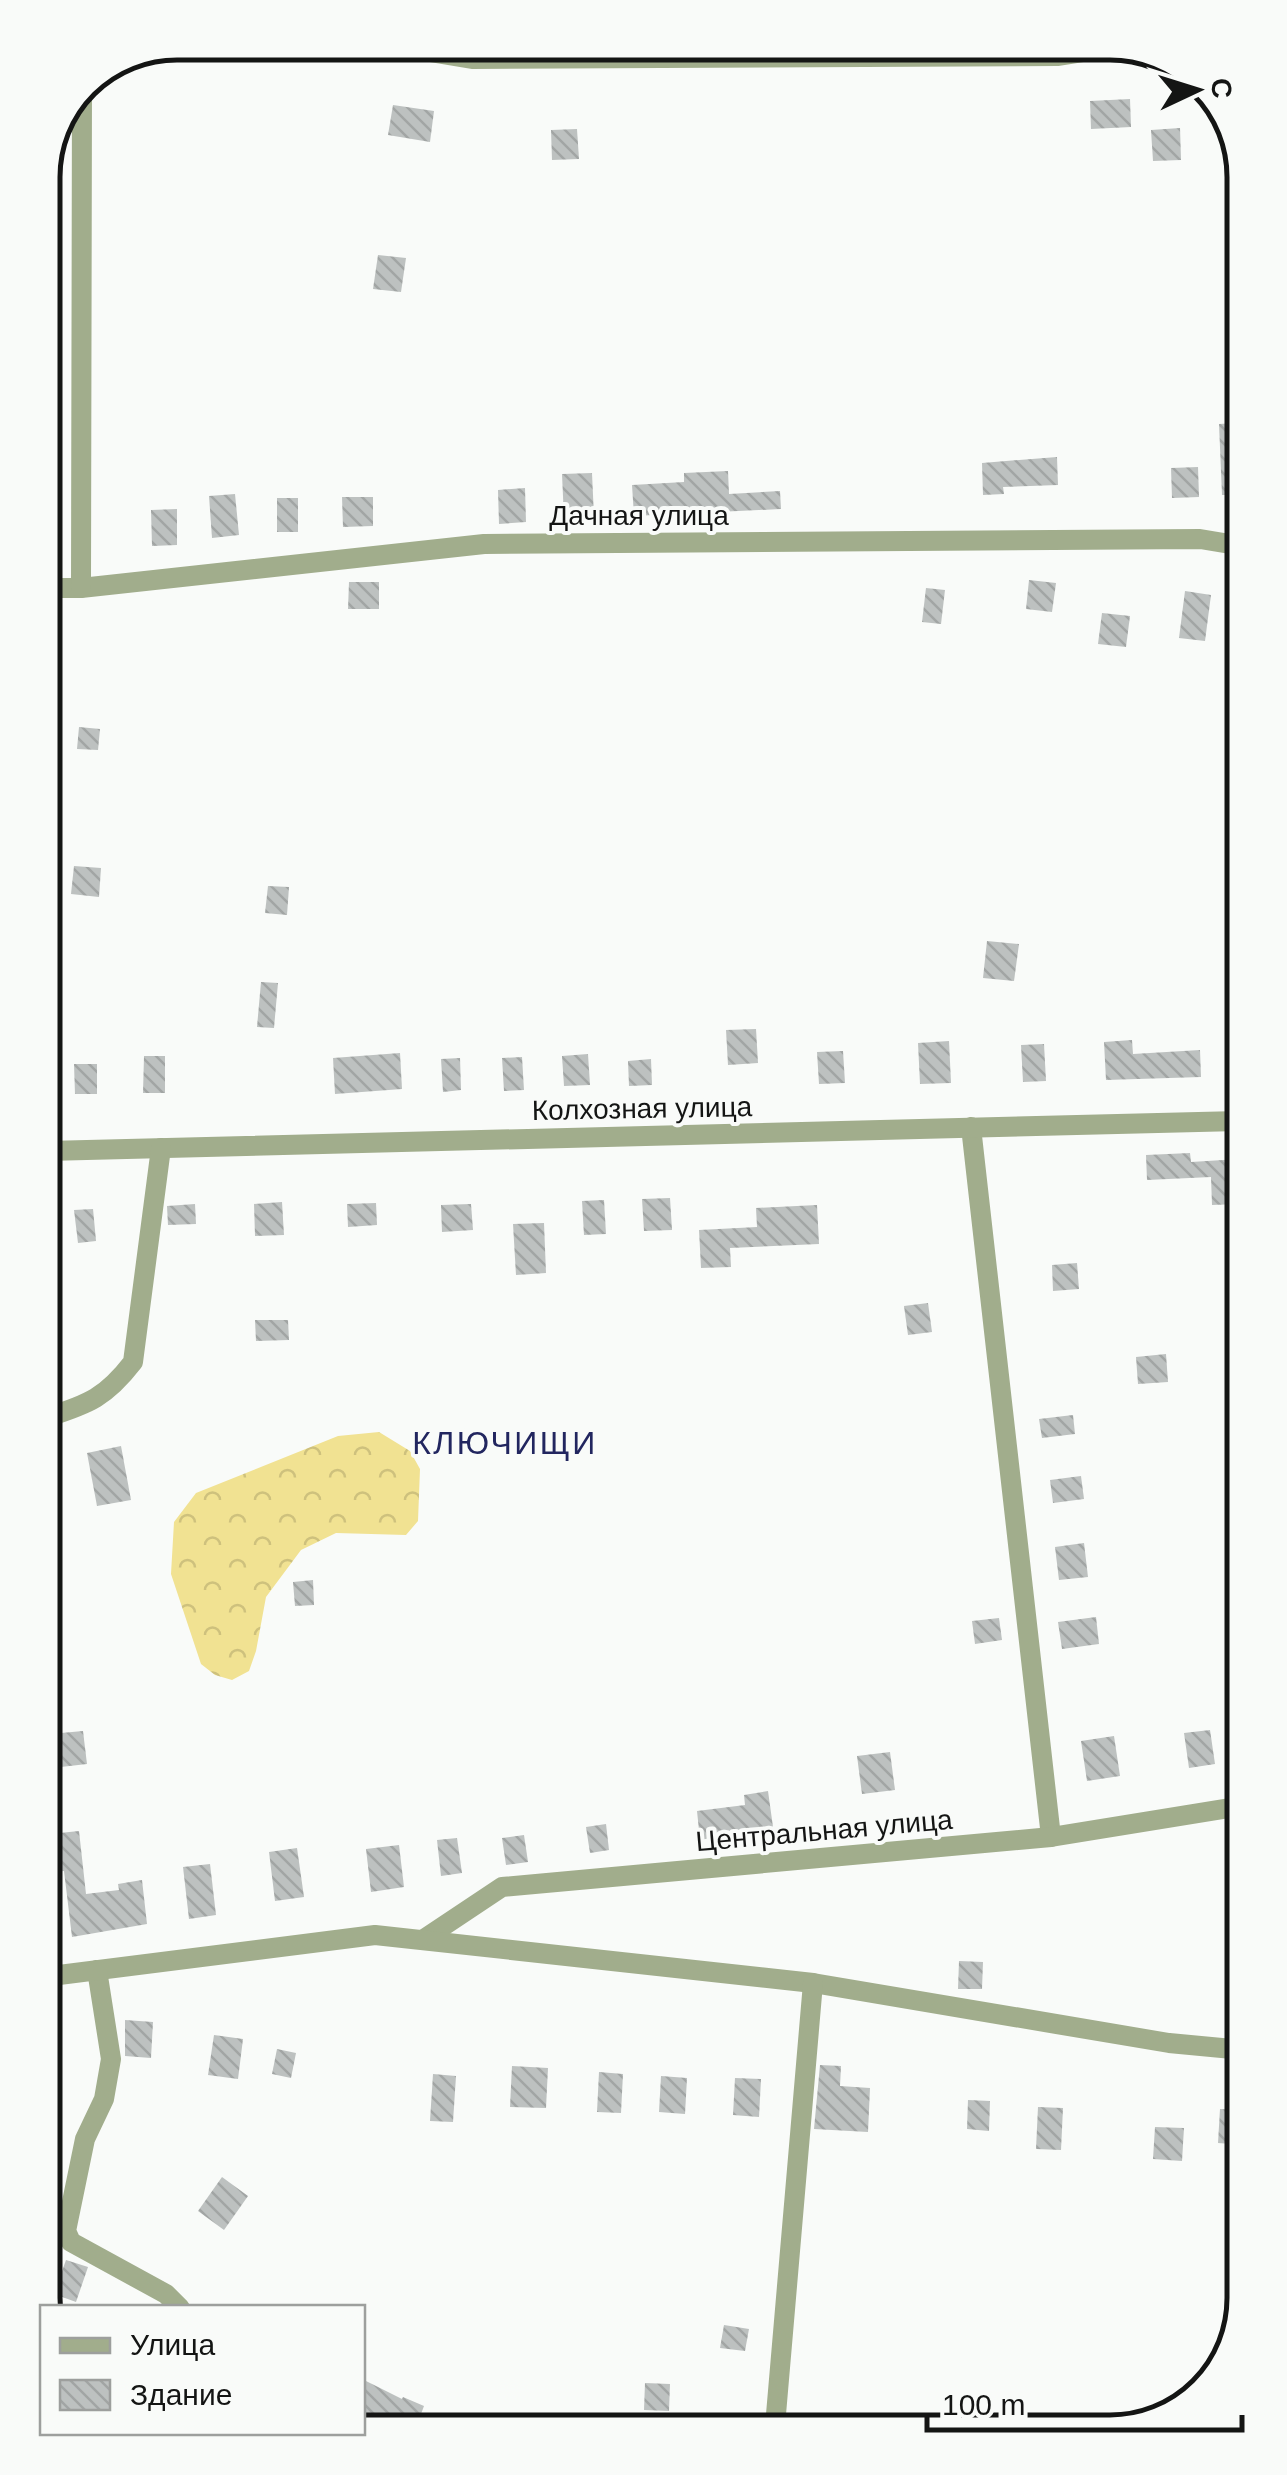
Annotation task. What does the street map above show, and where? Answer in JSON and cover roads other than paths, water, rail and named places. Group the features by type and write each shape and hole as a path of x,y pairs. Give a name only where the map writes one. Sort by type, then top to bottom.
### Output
{"street":[{"path":"81,588 82,109"},
{"name":"Дачная улица","path":"60,588 484,544 1200,539 1227,544"},
{"name":"Колхозная улица","path":"60,1151 1227,1121"},
{"path":"970,1127 1051,1837"},
{"path":"60,1412 93,1402 116,1385 133,1362 161,1148"},
{"name":"Центральная улица","path":"424,1939 502,1887 1051,1837 1227,1808"},
{"path":"60,1975 375,1935 813,1982 1169,2043 1227,2048"},
{"path":"97,1970 111,2059 104,2099 86,2140 66,2231 71,2242 166,2294 177,2305"},
{"path":"775,2415 813,1982"}],"district":[{"name":"КЛЮЧИЩИ","path":"505,1443"}]}
